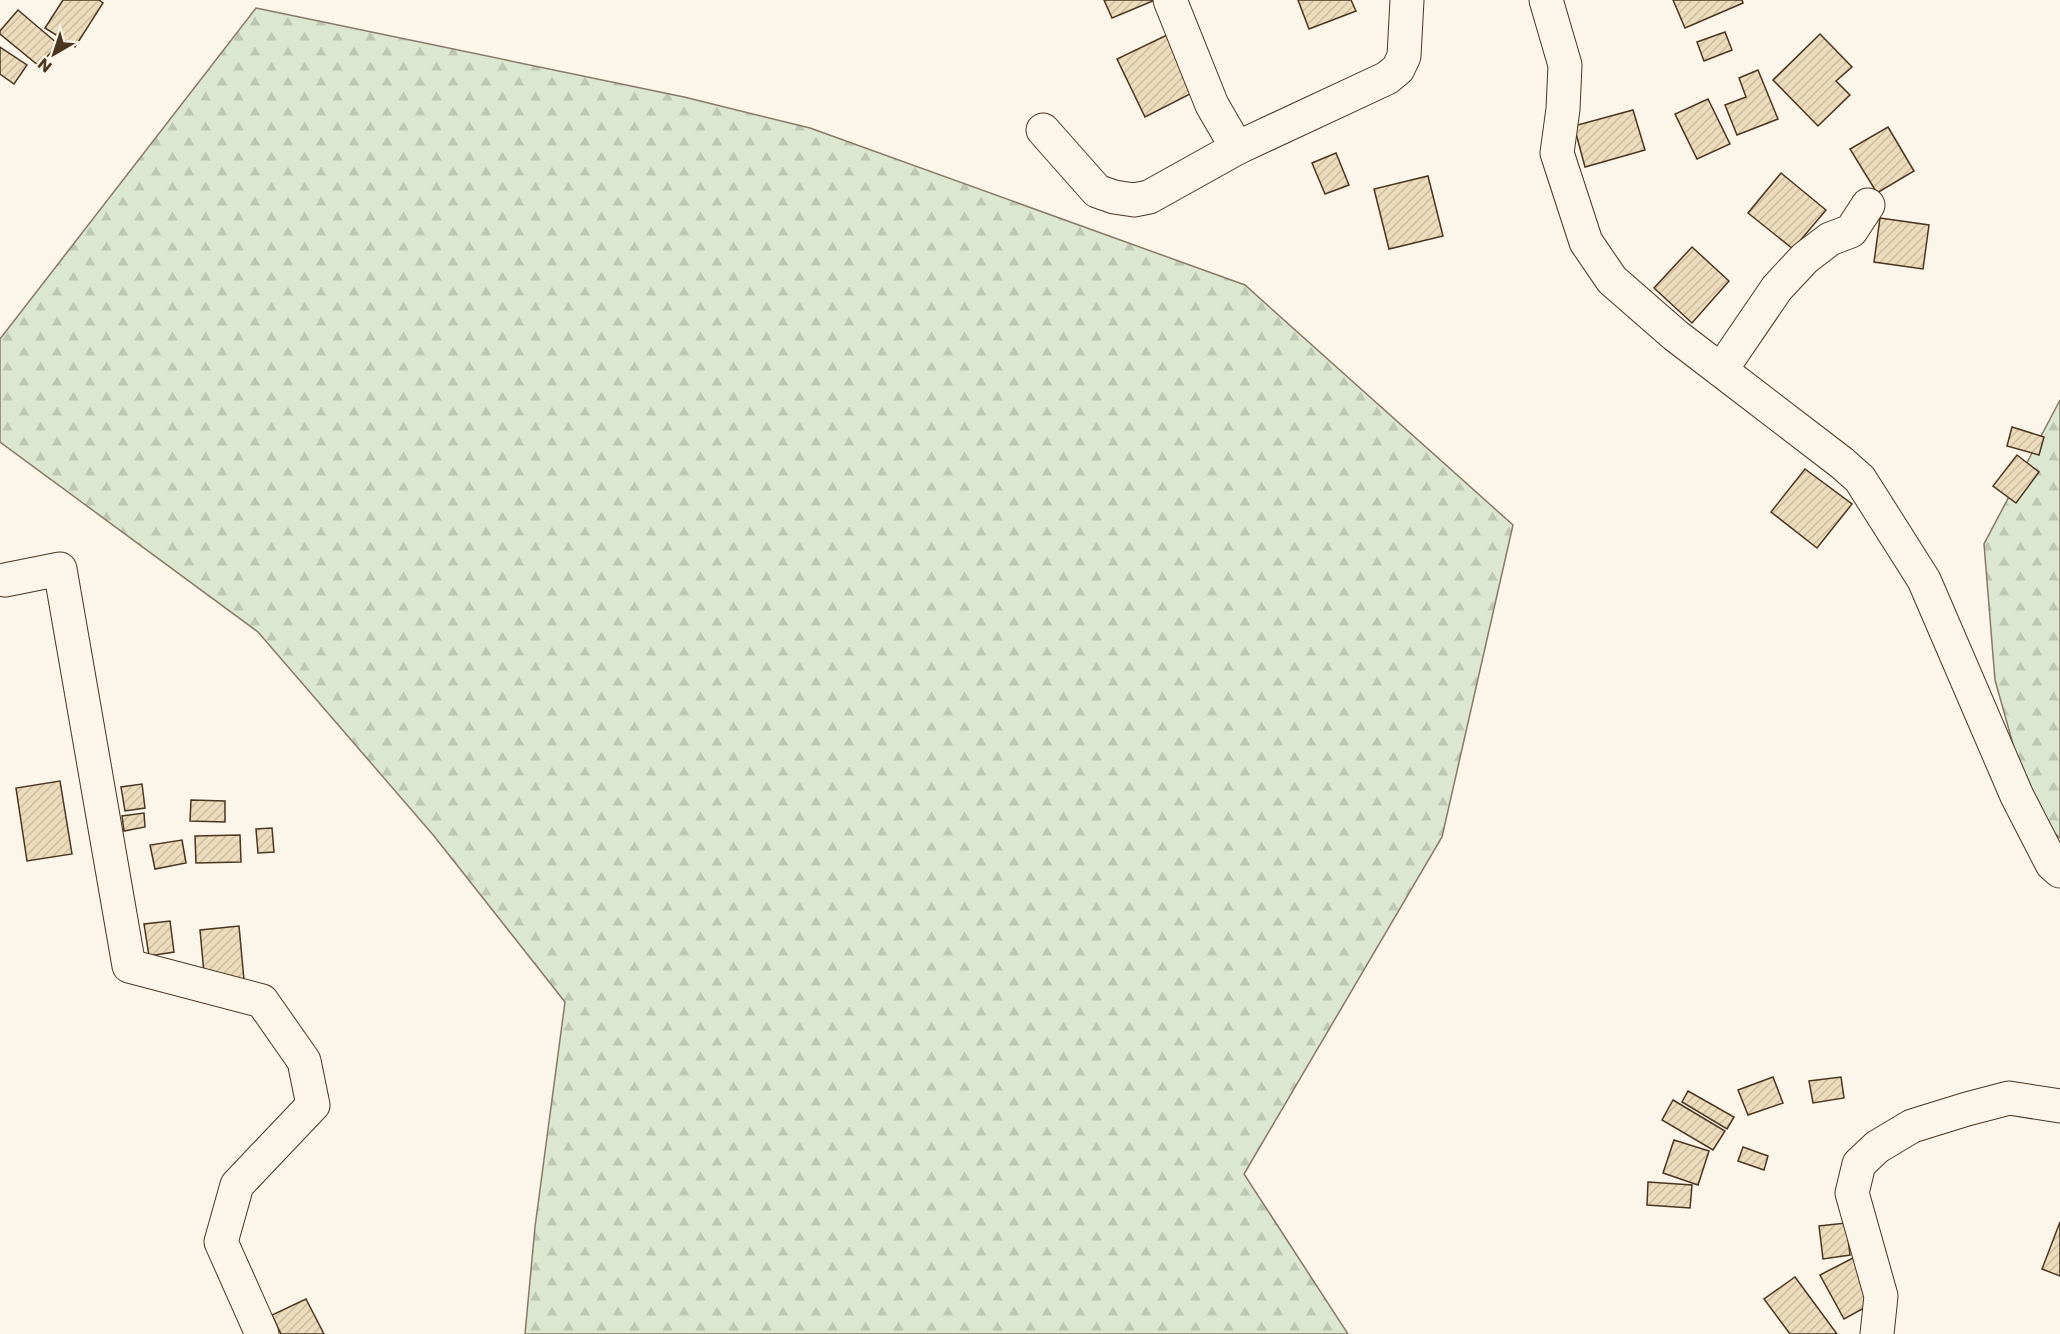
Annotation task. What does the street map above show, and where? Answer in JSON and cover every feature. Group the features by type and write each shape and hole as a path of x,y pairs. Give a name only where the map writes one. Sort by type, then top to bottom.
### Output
{"street":[{"path":"1170,0 1212,105 1237,148"},
{"path":"1043,130 1097,191 1114,197 1134,200 1149,197 1237,148 1387,78 1398,69 1404,56 1407,0"},
{"path":"1546,0 1565,65 1563,109 1557,153 1586,242 1612,280 1675,335 1860,479 1924,580 2017,796 2052,864 2060,871"},
{"path":"1721,370 1777,288 1805,258 1830,239 1851,231 1868,205"},
{"path":"5,579 60,569 129,966 262,1001 304,1061 313,1105 237,1185 221,1242 262,1334"},
{"path":"1877,1334 1881,1296 1852,1193 1859,1164 1876,1147 1912,1126 1967,1109 2009,1098 2060,1106"}],"green space":[{"path":"256,8 684,97 810,128 1245,285 1513,525 1442,837 1244,1174 1348,1334 525,1334 535,1227 565,1002 434,836 258,632 0,442 0,339"},
{"path":"2060,400 2060,838 2032,812 1995,680 1984,544"}],"building":[{"path":"63,0 99,0 103,3 75,47 45,28"},
{"path":"1104,0 1155,0 1112,18"},
{"path":"1298,0 1351,0 1356,11 1309,29"},
{"path":"1673,0 1742,0 1743,3 1685,28"},
{"path":"18,10 58,44 39,66 0,34"},
{"path":"1725,32 1732,50 1704,61 1697,42"},
{"path":"1820,34 1852,67 1836,81 1850,95 1818,126 1773,80"},
{"path":"1167,35 1194,92 1145,117 1117,59"},
{"path":"0,47 27,65 14,84 0,74"},
{"path":"1758,70 1778,119 1737,135 1725,105 1746,97 1739,78"},
{"path":"1708,99 1730,144 1697,159 1675,114"},
{"path":"1633,110 1645,150 1585,167 1574,126"},
{"path":"1888,127 1914,171 1877,193 1850,149"},
{"path":"1336,153 1349,185 1325,194 1312,163"},
{"path":"1781,173 1826,210 1793,249 1748,213"},
{"path":"1428,176 1443,236 1389,249 1374,189"},
{"path":"1880,218 1929,225 1923,269 1874,262"},
{"path":"1692,247 1729,281 1692,323 1654,288"},
{"path":"2012,427 2044,437 2039,455 2007,446"},
{"path":"2017,455 2039,472 2016,503 1993,486"},
{"path":"1805,469 1852,504 1817,548 1771,512"},
{"path":"60,781 72,854 27,861 16,788"},
{"path":"142,784 145,808 125,811 121,787"},
{"path":"191,800 225,801 225,822 190,821"},
{"path":"144,813 145,827 124,831 122,816"},
{"path":"272,828 274,852 258,853 256,829"},
{"path":"240,835 241,862 196,863 195,836"},
{"path":"182,840 186,863 155,869 150,845"},
{"path":"170,921 174,952 149,956 144,924"},
{"path":"239,926 244,980 205,984 200,930"},
{"path":"1773,1077 1783,1103 1748,1115 1738,1090"},
{"path":"1841,1077 1844,1098 1813,1103 1809,1081"},
{"path":"1688,1091 1734,1117 1727,1129 1682,1102"},
{"path":"1673,1100 1725,1131 1713,1150 1662,1120"},
{"path":"1674,1140 1709,1151 1698,1185 1663,1173"},
{"path":"1743,1147 1768,1156 1764,1170 1738,1161"},
{"path":"1648,1182 1692,1185 1690,1208 1647,1205"},
{"path":"2060,1222 2060,1276 2042,1269"},
{"path":"1846,1223 1850,1255 1823,1259 1819,1226"},
{"path":"1853,1258 1877,1301 1844,1319 1820,1275"},
{"path":"1795,1277 1837,1334 1790,1334 1764,1299"},
{"path":"306,1299 324,1334 281,1334 272,1315"}]}
